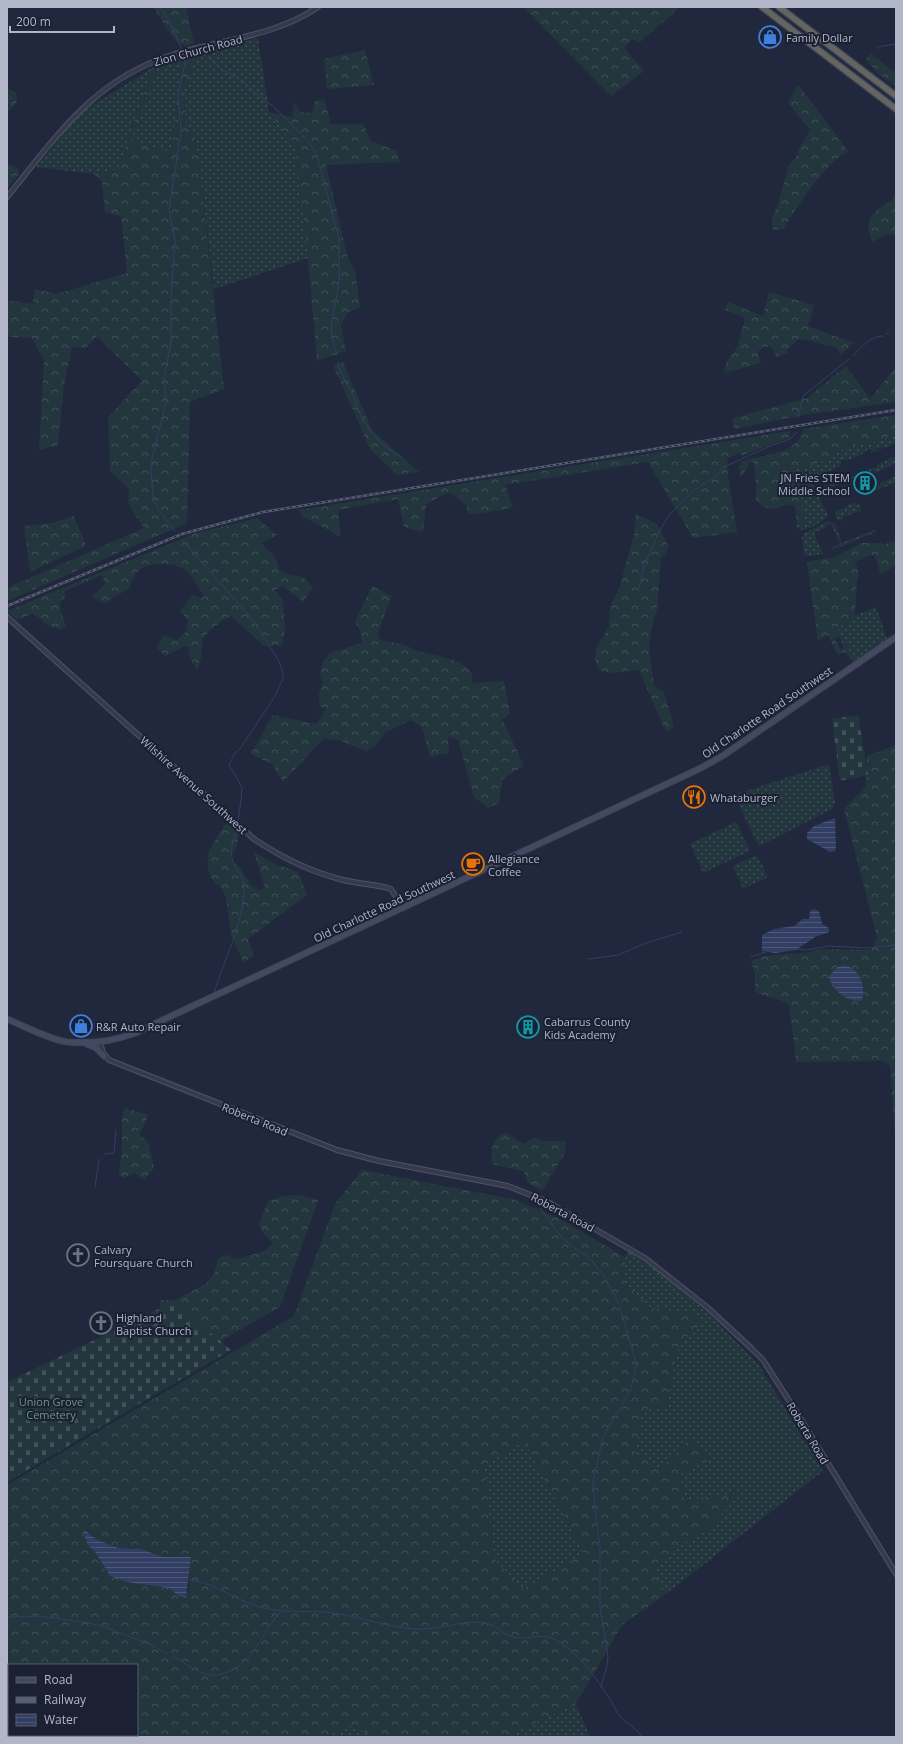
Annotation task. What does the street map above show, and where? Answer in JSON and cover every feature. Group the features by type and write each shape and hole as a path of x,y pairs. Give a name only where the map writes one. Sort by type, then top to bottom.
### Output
{"highway":[{"path":"762,7 894,108"},
{"path":"779,7 896,96"}],"main road":[{"name":"Old Charlotte Road Southwest","path":"7,1019 67,1042 100,1042 124,1037 150,1027 711,763 896,637"},
{"path":"82,1042 96,1048 104,1056"}],"street":[{"name":"Zion Church Road","path":"7,197 81,109 97,95 131,72 172,55 254,35 284,25 318,7"},
{"name":"Wilshire Avenue Southwest","path":"7,617 254,839 273,851 311,870 343,880 382,885 392,889 403,908"},
{"path":"100,1042 104,1056"},
{"name":"Roberta Road","path":"104,1056 108,1060 125,1067 337,1150 379,1161 508,1186 528,1193 602,1232 645,1258 661,1269 708,1308 761,1358 799,1416 896,1574"}],"green space":[{"path":"153,7 186,7 194,43 185,46 175,41"},
{"path":"523,7 680,7 640,42 632,39 624,48 644,71 611,96"},
{"path":"258,38 269,112 295,145 308,258 214,289 198,155 193,135 186,122 185,89 198,52"},
{"path":"365,50 374,85 327,89 324,59"},
{"path":"198,52 185,89 186,122 193,135 198,155 224,389 190,402 187,523 7,601 7,588 144,528 128,503 129,489 110,471 108,417 142,381 97,336 86,348 72,347 64,384 58,445 39,450 44,361 32,338 7,337 7,300 33,304 35,289 57,294 127,273 121,217 105,212 102,181 94,174 118,169 152,68 157,67 132,140 171,152 182,57"},
{"path":"871,53 896,74 896,86 877,73 866,59"},
{"path":"182,57 171,152 131,141 157,67"},
{"path":"152,68 118,169 94,174 36,167 68,127 85,110"},
{"path":"799,86 848,151 839,157 812,186 783,229 773,230 772,219 779,201 789,164 796,157 810,130 788,103 796,88"},
{"path":"7,88 16,93 17,102 7,113"},
{"path":"324,99 331,124 364,124 370,141 396,150 400,162 326,165 348,259 355,271 360,307 346,314 341,327 346,351 317,361 308,258 295,145 269,112 292,117 294,102 300,112 312,113 315,101"},
{"path":"7,164 18,168 19,174 7,189"},
{"path":"896,190 896,235 888,234 872,242 868,228 870,218 878,209 892,200"},
{"path":"769,292 814,305 808,326 854,343 840,355 837,348 808,340 798,339 787,350 788,353 777,357 771,347 764,346 759,350 758,354 761,363 724,373 727,361 738,345 745,318 725,310 728,302 763,316"},
{"path":"343,362 372,430 419,472 397,475 370,449 333,365"},
{"path":"846,366 870,399 896,367 896,402 803,415 734,429 733,418 807,398"},
{"path":"896,415 896,434 865,445 852,444 825,460 801,470 793,467 802,500 803,525 797,523 795,506 789,504 772,509 765,507 756,500 756,481 753,462 748,463 748,467 740,478 739,466 742,461 787,449 800,438 803,429"},
{"path":"790,431 790,437 741,456 740,453 727,459 728,476 737,532 693,538 648,462 505,485 513,508 469,515 466,505 449,492 426,504 423,532 404,527 398,499 338,510 341,537 302,516 299,510"},
{"path":"896,434 896,443 871,453 870,451 882,447 872,450 868,449 856,457 848,460 841,460 841,466 812,479 812,483 828,516 816,525 800,530 796,526 797,523 803,525 802,500 793,466 801,470 825,460 852,444 866,445"},
{"path":"896,456 896,465 894,462 894,464 875,473 874,471 869,472 868,470 877,467 876,465"},
{"path":"854,476 855,477 819,493 816,490 846,477 847,479"},
{"path":"896,476 896,482 875,491 874,488 880,486 879,484"},
{"path":"853,503 860,505 861,512 860,513 859,511 843,517 842,521 838,520 835,515 836,512"},
{"path":"636,514 657,524 669,548 661,559 657,609 652,626 649,647 654,685 664,692 674,727 666,732 639,670 612,673 600,671 595,659 596,649 609,626 610,607 620,586 634,534"},
{"path":"74,516 86,546 30,572 24,526 53,523"},
{"path":"257,518 277,535 261,543 277,561 279,570 290,575 303,577 313,587 303,602 283,586 275,590 283,601 285,631 282,645 264,646 231,616 215,626 203,640 200,662 197,670 189,656 189,647 185,646 165,656 157,648 163,635 177,640 186,632 188,620 180,611 192,595 202,598 204,596 185,570 181,567 170,564 158,564 140,569 134,577 129,589 115,596 105,604 92,597 105,584 102,575 65,591 65,597 60,603 60,609 66,626 61,630 47,625 32,614 17,620 7,611 196,533"},
{"path":"829,521 835,524 842,543 874,530 876,532 832,550 831,548 840,544 831,524 814,533 822,552 825,554 808,556 804,554 802,537 805,533"},
{"path":"896,540 896,565 880,575 878,564 874,556 871,555 855,562 859,575 857,580 855,614 852,623 837,627 840,637 834,638 841,650 847,642 851,645 849,650 838,655 828,635 818,641 807,563 834,557 862,543 880,543 883,545"},
{"path":"372,586 392,596 378,632 379,639 404,645 417,651 440,656 462,664 473,674 471,680 474,683 504,681 510,714 502,719 524,766 503,778 499,803 488,808 474,797 458,740 448,736 449,753 430,757 422,727 411,720 386,732 375,746 366,751 338,740 323,739 283,782 272,764 251,754 273,715 316,724 326,709 319,706 319,693 323,683 320,675 322,664 330,653 362,643 360,630 355,622"},
{"path":"876,607 887,639 854,662 845,652 849,650 847,642 843,647 837,627 852,623 854,616"},
{"path":"858,715 868,775 840,781 832,719"},
{"path":"896,745 896,1147 890,1067 882,1061 796,1062 789,1005 785,1002 759,994 755,991 755,975 751,961 764,956 811,952 821,949 871,950 877,937 844,809 866,786 867,756"},
{"path":"829,764 835,803 832,809 760,846 758,845 734,795"},
{"path":"228,821 240,832 235,851 229,858 240,867 251,885 259,890 265,888 254,852 275,864 298,872 307,895 248,939 254,956 243,962 231,934 226,898 221,887 216,884 210,874 208,868 208,856 210,850 215,839"},
{"path":"736,822 750,851 703,873 690,844"},
{"path":"755,856 758,857 768,877 743,889 733,866"},
{"path":"125,1108 148,1115 139,1134 149,1144 154,1168 144,1180 135,1173 123,1178 119,1174 122,1148 122,1117"},
{"path":"505,1132 523,1144 535,1137 543,1141 566,1141 565,1153 542,1191 527,1182 526,1175 522,1171 492,1164 494,1142"},
{"path":"362,1170 513,1199 560,1219 625,1257 625,1284 651,1308 691,1313 703,1322 679,1345 666,1406 640,1411 636,1454 661,1469 690,1438 713,1458 681,1474 684,1500 741,1493 704,1534 675,1546 654,1571 666,1594 622,1625 576,1704 505,1737 375,1737 352,1725 325,1737 66,1737 138,1736 138,1664 8,1664 7,1670 7,1485 294,1316 335,1204","holes":["525,1441 584,1554 523,1589 494,1558 484,1465","83,1531 89,1532 96,1539 118,1548 141,1549 163,1557 179,1557 190,1564 189,1590 185,1599 169,1588 108,1574 95,1552 88,1545"]},
{"path":"300,1195 318,1200 280,1307 205,1350 161,1313 160,1300 176,1300 208,1282 215,1272 218,1258 227,1255 237,1259 265,1251 273,1243 263,1233 259,1224 268,1201 284,1196"},
{"path":"628,1251 657,1271 710,1315 759,1365 823,1471 666,1594 653,1571 675,1546 704,1534 740,1493 684,1501 681,1474 661,1469 636,1454 640,1411 666,1406 679,1345 703,1322 690,1313 651,1308 625,1284 625,1257"},
{"name":"Union Grove Cemetery","path":"173,1302 231,1350 7,1482 7,1382"},
{"path":"525,1441 584,1554 523,1589 494,1558 484,1465"},
{"path":"7,1670 8,1736 66,1737 7,1737"},
{"path":"576,1704 590,1737 505,1737"},
{"path":"352,1725 375,1737 325,1737"}],"water":[{"path":"835,818 835,851 830,852 807,839 807,833 814,826"},
{"path":"813,909 819,911 822,924 829,928 829,932 815,937 796,950 775,953 762,951 762,935 774,929 794,926 803,919 809,919 810,911"},
{"path":"844,965 850,967 858,974 863,989 862,1000 857,1001 846,998 833,986 830,981 829,976 836,968"},
{"path":"85,1530 96,1539 118,1548 141,1549 163,1557 191,1557 186,1598 179,1596 169,1588 127,1582 110,1576 95,1552 88,1545 83,1532"}],"waterway":[{"path":"160,7 170,22 182,50"},
{"path":"877,47 896,44"},
{"path":"175,531 158,509 153,496 151,469 152,459 166,402 164,378 171,343 171,301 175,240 169,210 181,132 178,94 185,63 185,54"},
{"path":"185,55 192,57 198,54"},
{"path":"204,54 221,69 243,81 254,92 274,107 302,135 316,152 339,238 339,283 331,326 332,337 337,355"},
{"path":"853,356 870,340 883,336"},
{"path":"798,418 803,396 849,359"},
{"path":"338,362 342,375 354,396 357,407 365,423 380,442 401,457"},
{"path":"639,589 644,566 660,530 670,514 678,506 697,488 715,477 724,467 770,446 790,439 797,432"},
{"path":"182,540 252,619 278,659 283,672 283,678 275,696 240,749 235,753 229,765 242,787 238,821"},
{"path":"214,993 236,931 243,905 243,881 231,854 237,828"},
{"path":"588,959 618,955 646,943 682,932"},
{"path":"796,949 806,950 829,946 867,948 896,945"},
{"path":"751,957 766,952"},
{"path":"105,1154 114,1153 116,1130"},
{"path":"95,1187 99,1159"},
{"path":"540,1208 563,1239 578,1251 589,1257 606,1279 619,1304 636,1363 630,1391 603,1437 593,1481 600,1546 600,1606 608,1656 607,1666 601,1687"},
{"path":"189,1580 210,1585 248,1603 268,1609 334,1613 414,1629 477,1622 493,1625 507,1635 515,1638 543,1636 554,1639 563,1644 579,1658 605,1692 616,1711 642,1737"},
{"path":"172,1656 205,1674 214,1675 235,1669 250,1655 281,1611"},
{"path":"7,1617 38,1616 102,1626 149,1644 167,1653"}],"railway":[{"path":"7,606 182,534 263,512 896,410"}],"place":[{"name":"Family Dollar","path":"770,37"},
{"name":"JN Fries STEM Middle School","path":"865,483"},
{"name":"Whataburger","path":"694,797"},
{"name":"Allegiance Coffee","path":"473,864"},
{"name":"R&R Auto Repair","path":"81,1026"},
{"name":"Cabarrus County Kids Academy","path":"528,1027"},
{"name":"Calvary Foursquare Church","path":"78,1255"},
{"name":"Highland Baptist Church","path":"101,1323"}]}
